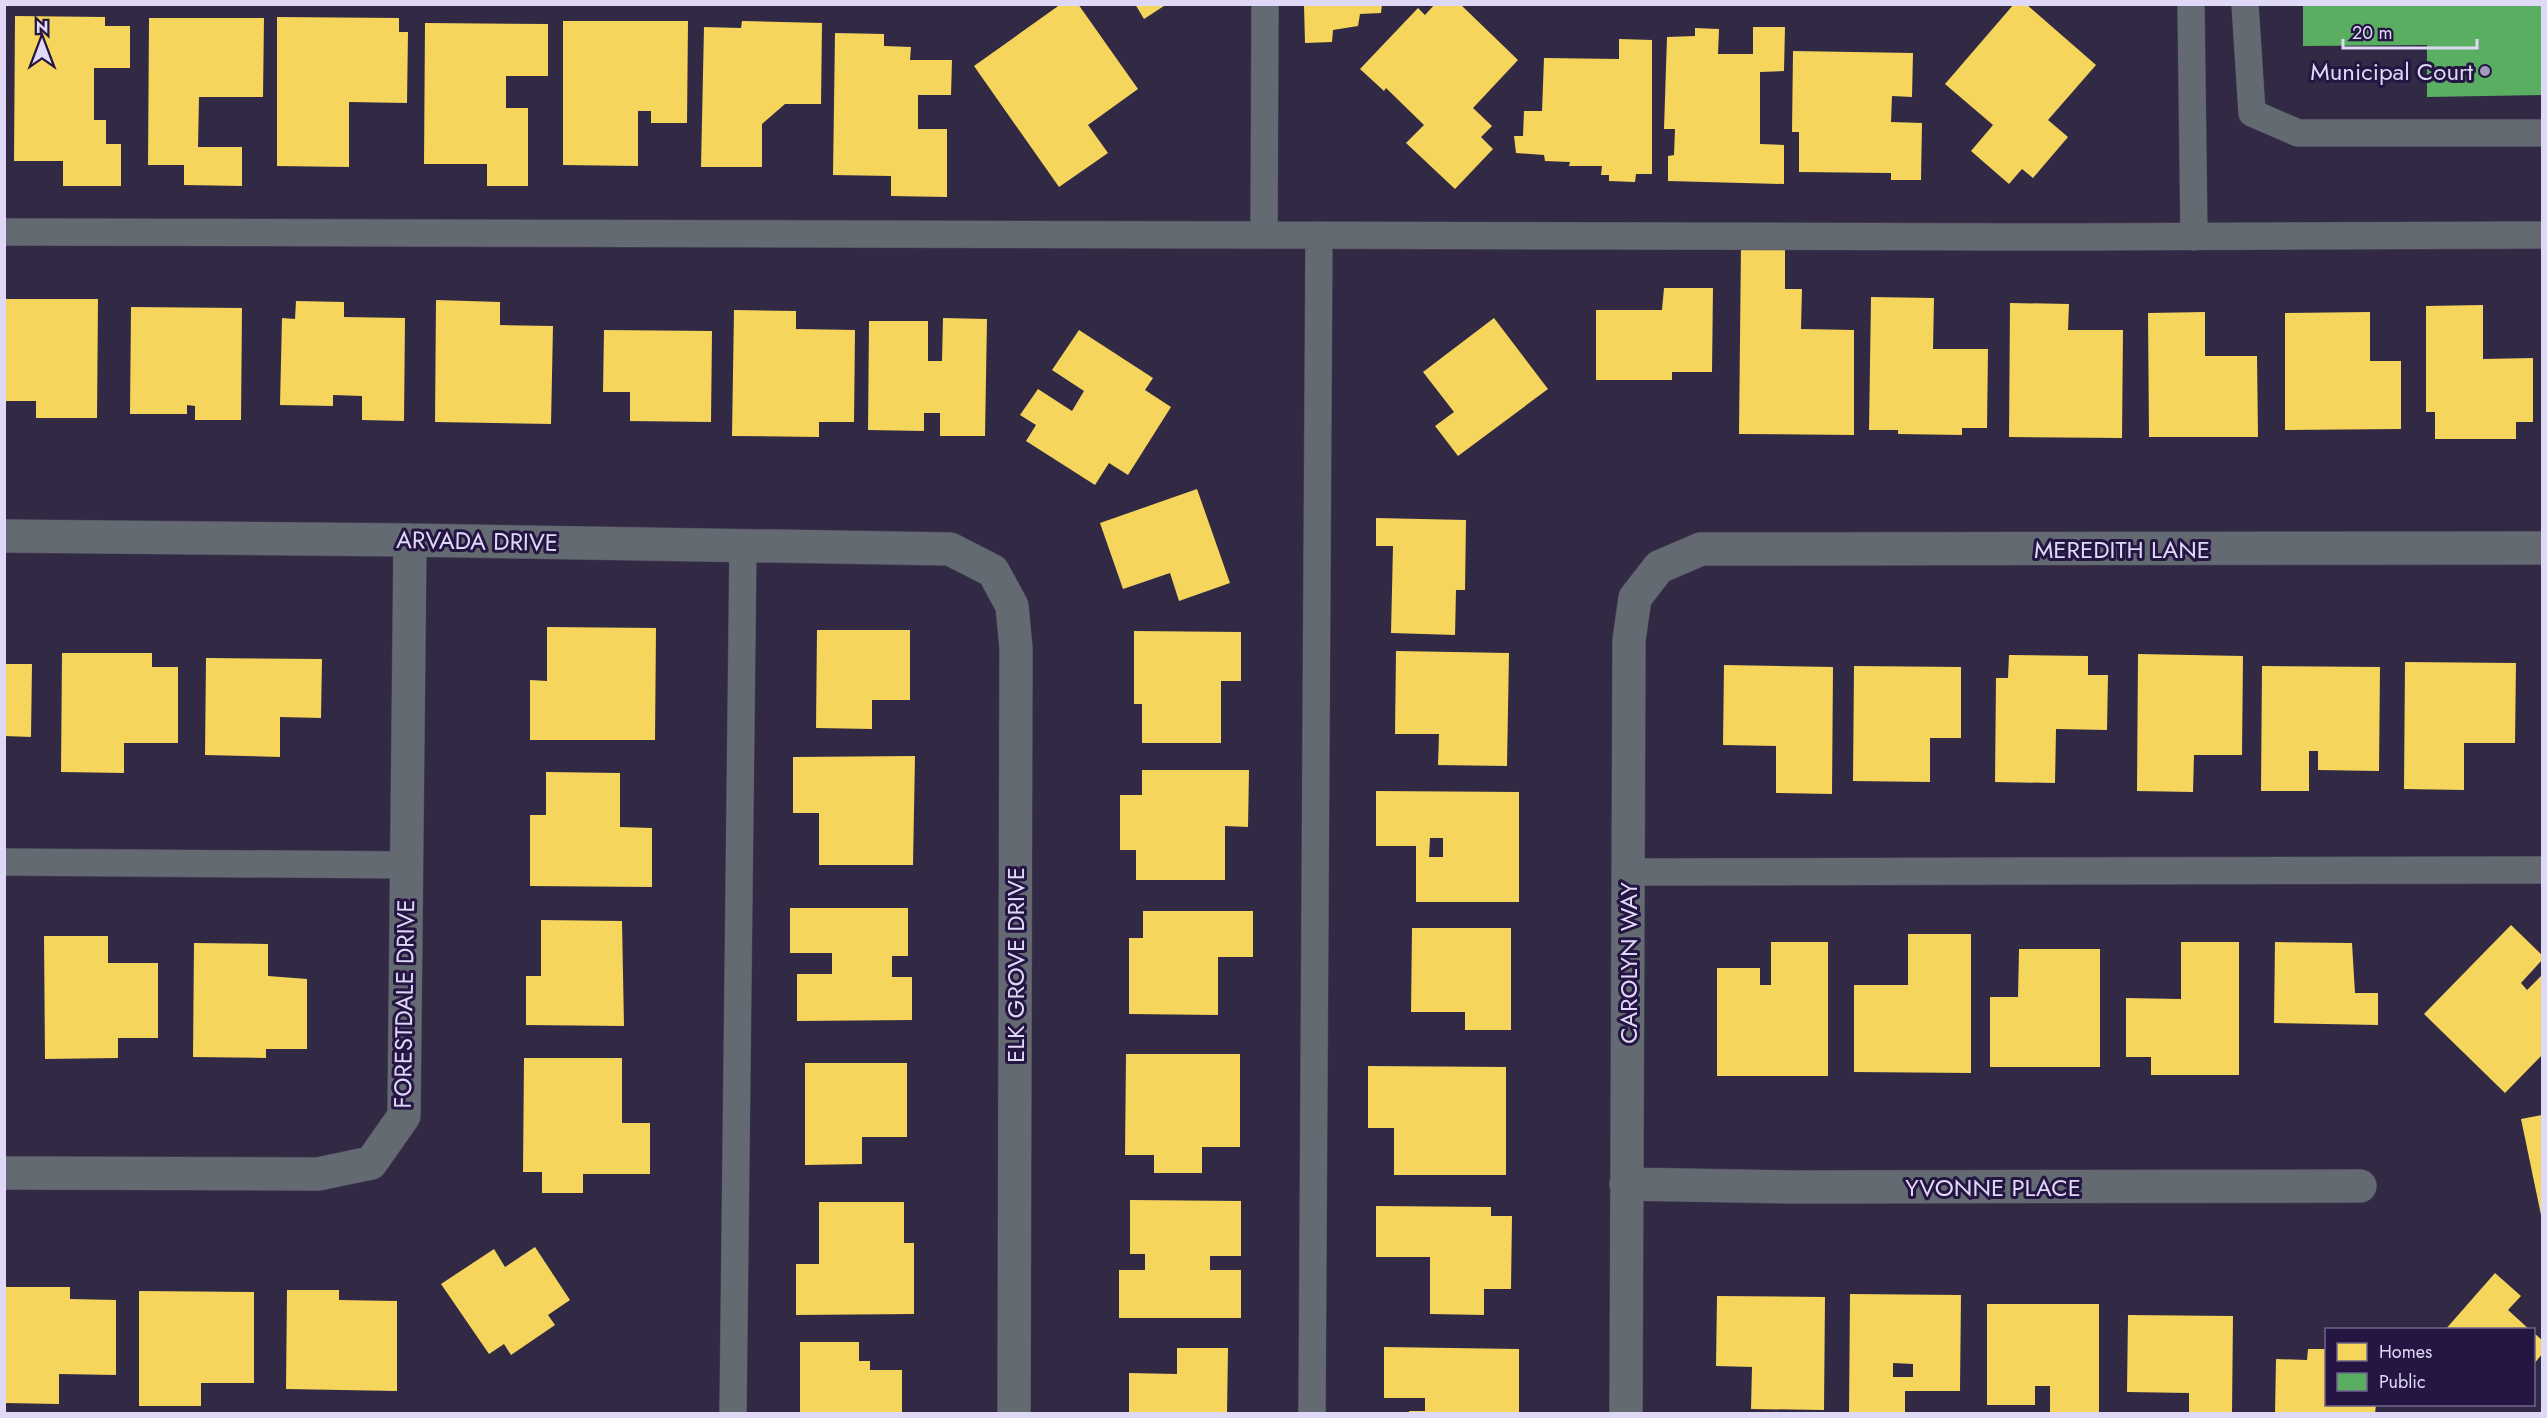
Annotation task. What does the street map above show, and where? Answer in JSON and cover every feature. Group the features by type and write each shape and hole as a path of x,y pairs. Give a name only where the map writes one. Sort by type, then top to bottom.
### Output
{"street":[{"name":"ARVADA DRIVE","path":"4,536 950,549"},
{"name":"FORESTDALE DRIVE","path":"4,1173 318,1174 371,1163 404,1116 410,540"},
{"name":"ELK GROVE DRIVE","path":"950,549 993,572 1012,606 1016,648 1014,1413"},
{"name":"MEREDITH LANE","path":"1701,549 2542,549"},
{"name":"CAROLYN WAY","path":"1626,1413 1629,640 1635,598 1659,567 1701,549"},
{"name":"YVONNE PLACE","path":"1626,1184 1794,1187 2360,1186"}],"lane":[{"path":"1264,235 1265,4"},
{"path":"2191,4 2194,237"},
{"path":"2245,4 2252,113 2298,133 2542,133"},
{"path":"4,232 2194,237 2542,235"},
{"path":"1312,1413 1319,235"},
{"path":"733,1413 743,545"},
{"path":"4,862 407,865"},
{"path":"1628,872 2542,870"}],"building: Homes":[{"path":"1061,4 1078,4 1138,89 1088,125 1108,153 1059,187 974,66"},
{"path":"1135,4 1167,4 1144,19"},
{"path":"1382,4 1381,13 1360,14 1358,26 1333,30 1332,42 1305,43 1304,5"},
{"path":"1435,4 1460,4 1518,60 1473,108 1492,126 1481,137 1493,149 1455,189 1406,143 1424,125 1386,88 1384,91 1360,69 1418,8 1425,15"},
{"path":"2014,4 2026,4 2096,65 2048,120 2068,137 2033,178 2022,169 2009,184 1971,151 1993,125 1945,84"},
{"path":"15,16 105,17 105,26 130,26 130,68 94,68 94,120 106,120 106,144 121,144 121,186 63,186 63,161 14,161"},
{"path":"277,17 399,18 399,32 408,32 407,103 349,102 349,167 277,166"},
{"path":"149,18 264,18 263,97 199,97 198,147 242,147 242,186 184,185 184,165 148,165"},
{"path":"563,21 688,21 687,123 651,123 651,111 638,111 638,166 563,165"},
{"path":"742,21 822,23 821,104 785,104 762,124 762,167 701,167 704,27 741,28"},
{"path":"425,23 548,24 548,76 506,76 506,108 528,108 528,186 487,186 487,164 424,164"},
{"path":"1753,27 1785,27 1784,71 1760,72 1760,144 1784,145 1784,184 1668,181 1668,156 1674,155 1675,129 1664,129 1667,37 1695,36 1695,28 1719,29 1718,54 1753,54"},
{"path":"835,33 884,34 884,46 911,47 910,60 952,60 951,95 918,95 918,129 947,129 947,197 891,196 891,176 833,175"},
{"path":"1619,39 1652,40 1652,174 1636,174 1635,182 1609,181 1609,175 1601,175 1602,166 1569,166 1570,162 1545,161 1544,155 1516,153 1514,136 1523,136 1524,111 1542,111 1544,58 1619,59"},
{"path":"1793,51 1913,53 1912,97 1892,96 1891,122 1922,123 1921,180 1891,180 1891,173 1799,172 1799,132 1792,132"},
{"path":"1741,244 1785,245 1785,289 1802,289 1801,329 1854,330 1854,435 1739,434"},
{"path":"1664,288 1713,288 1712,372 1672,372 1672,380 1596,380 1596,310 1662,310"},
{"path":"1871,297 1934,298 1933,349 1988,349 1987,428 1962,428 1962,435 1898,434 1898,430 1869,430"},
{"path":"4,299 98,299 97,418 36,418 36,401 4,401"},
{"path":"436,300 500,302 500,325 553,326 551,424 435,422"},
{"path":"296,301 344,302 344,317 405,318 404,421 362,420 362,396 333,395 333,406 280,405 282,318 295,319"},
{"path":"2010,303 2069,304 2068,330 2123,330 2122,438 2009,437"},
{"path":"2483,305 2483,359 2533,358 2533,422 2516,422 2516,439 2435,439 2435,412 2426,412 2426,306"},
{"path":"131,307 242,308 241,420 195,420 195,406 187,405 187,414 130,414"},
{"path":"734,310 796,311 796,329 855,330 854,422 819,422 819,437 732,436"},
{"path":"2205,312 2205,356 2257,356 2258,437 2149,437 2148,313"},
{"path":"2370,312 2370,361 2401,361 2401,429 2285,430 2285,313"},
{"path":"943,318 987,319 985,436 940,436 940,413 924,413 924,431 868,430 869,321 928,321 928,361 942,361"},
{"path":"1494,318 1548,389 1458,456 1435,426 1454,412 1423,372"},
{"path":"604,330 712,331 711,422 630,421 630,392 603,392"},
{"path":"1079,330 1153,378 1145,390 1171,407 1128,475 1109,463 1095,485 1026,441 1036,425 1020,415 1038,389 1072,411 1084,391 1052,370"},
{"path":"1197,489 1230,583 1179,601 1170,573 1123,589 1100,523"},
{"path":"1376,518 1466,520 1465,590 1456,590 1455,635 1391,633 1393,546 1376,546"},
{"path":"547,627 656,628 655,740 530,740 530,680 547,681"},
{"path":"817,630 910,630 910,700 872,700 872,729 816,728"},
{"path":"1134,631 1241,632 1241,681 1221,681 1221,743 1142,743 1142,704 1134,704"},
{"path":"1396,651 1509,653 1507,766 1438,765 1439,734 1395,734"},
{"path":"62,653 152,653 152,667 178,667 178,743 124,743 124,773 61,772"},
{"path":"2138,654 2243,656 2242,755 2194,755 2193,792 2137,791"},
{"path":"2009,655 2088,656 2088,675 2108,675 2107,730 2056,729 2055,783 1995,782 1996,678 2008,678"},
{"path":"206,658 322,659 321,718 280,717 280,757 205,755"},
{"path":"2405,662 2516,663 2515,743 2464,743 2464,790 2404,789"},
{"path":"4,664 32,664 31,737 4,736"},
{"path":"1724,665 1833,667 1832,794 1776,793 1776,746 1723,745"},
{"path":"1854,666 1961,667 1961,738 1930,738 1930,782 1853,781"},
{"path":"2262,666 2380,667 2379,771 2318,770 2318,751 2309,751 2309,791 2261,791"},
{"path":"915,756 913,865 819,865 819,813 793,813 793,757"},
{"path":"1142,770 1249,770 1248,827 1225,826 1225,880 1136,880 1136,850 1120,850 1120,795 1142,795"},
{"path":"546,772 620,773 620,827 652,828 652,887 530,886 530,815 546,815"},
{"path":"1376,791 1519,792 1519,902 1416,902 1416,846 1376,846","holes":["1430,838 1443,838 1443,857 1429,857"]},
{"path":"790,908 908,908 908,956 892,956 892,977 912,977 912,1020 797,1021 797,974 832,974 832,953 790,953"},
{"path":"1143,911 1253,911 1253,957 1218,957 1218,1015 1129,1014 1129,938 1143,938"},
{"path":"541,920 622,921 624,1026 526,1025 526,976 541,976"},
{"path":"2511,925 2542,955 2542,960 2521,983 2527,990 2542,977 2542,1055 2505,1093 2424,1014"},
{"path":"1412,928 1511,928 1511,1030 1465,1030 1465,1012 1411,1012"},
{"path":"1908,934 1971,934 1971,1073 1854,1072 1854,985 1908,985"},
{"path":"44,936 108,936 108,963 158,963 158,1038 118,1038 118,1058 45,1059"},
{"path":"1771,942 1828,942 1828,1076 1717,1076 1717,968 1760,968 1760,985 1771,985"},
{"path":"2181,942 2239,942 2239,1075 2151,1075 2151,1057 2126,1057 2126,998 2181,999"},
{"path":"2275,942 2352,943 2355,993 2378,993 2378,1025 2274,1023"},
{"path":"194,943 268,944 268,976 307,979 307,1049 266,1049 266,1058 193,1057"},
{"path":"2019,949 2100,949 2100,1067 1990,1067 1990,997 2018,997"},
{"path":"1126,1054 1240,1054 1240,1147 1202,1147 1202,1173 1154,1173 1154,1155 1125,1155"},
{"path":"524,1058 622,1058 622,1123 650,1123 650,1174 583,1174 583,1193 542,1193 542,1172 523,1172"},
{"path":"805,1063 907,1063 907,1137 862,1137 862,1164 805,1165"},
{"path":"1368,1066 1506,1067 1506,1175 1394,1175 1394,1128 1368,1128"},
{"path":"2542,1115 2542,1215 2541,1215 2521,1119"},
{"path":"1130,1200 1241,1201 1241,1256 1210,1256 1210,1270 1241,1270 1241,1318 1119,1318 1119,1270 1145,1270 1145,1254 1130,1254"},
{"path":"819,1202 904,1202 904,1243 914,1243 914,1314 796,1315 796,1264 819,1264"},
{"path":"1376,1206 1491,1207 1491,1216 1512,1216 1511,1289 1484,1289 1484,1315 1430,1314 1430,1257 1376,1257"},
{"path":"535,1247 570,1300 548,1315 555,1325 511,1355 504,1344 489,1354 441,1284 494,1249 505,1267"},
{"path":"2495,1273 2521,1296 2508,1310 2528,1328 2447,1328"},
{"path":"4,1287 70,1287 70,1299 116,1300 116,1375 59,1374 59,1404 4,1403"},
{"path":"287,1290 339,1290 339,1300 397,1301 397,1391 286,1389"},
{"path":"139,1291 254,1292 254,1383 201,1383 201,1406 139,1406"},
{"path":"1850,1294 1961,1295 1960,1391 1905,1391 1905,1414 1849,1414","holes":["1893,1363 1913,1364 1913,1377 1893,1377"]},
{"path":"1717,1296 1825,1297 1824,1410 1751,1409 1752,1367 1716,1366"},
{"path":"1987,1304 2099,1304 2099,1414 2050,1414 2050,1386 2035,1386 2035,1405 1987,1405"},
{"path":"2128,1315 2233,1316 2232,1414 2189,1414 2189,1393 2127,1392"},
{"path":"2535,1334 2542,1340 2542,1354 2535,1363"},
{"path":"800,1342 859,1342 859,1361 870,1361 870,1370 902,1370 902,1414 800,1414"},
{"path":"1384,1347 1519,1349 1519,1414 1409,1414 1409,1411 1425,1411 1425,1398 1384,1398"},
{"path":"1177,1348 1228,1348 1227,1414 1129,1414 1129,1373 1177,1374"},
{"path":"2308,1349 2325,1349 2325,1406 2376,1406 2375,1414 2275,1414 2276,1359 2307,1360"}],"building: Public":[{"name":"Municipal Court","path":"2303,4 2542,4 2542,95 2427,97 2427,45 2303,46"}],"place":[{"name":"Municipal Court","path":"2485,71"}]}
